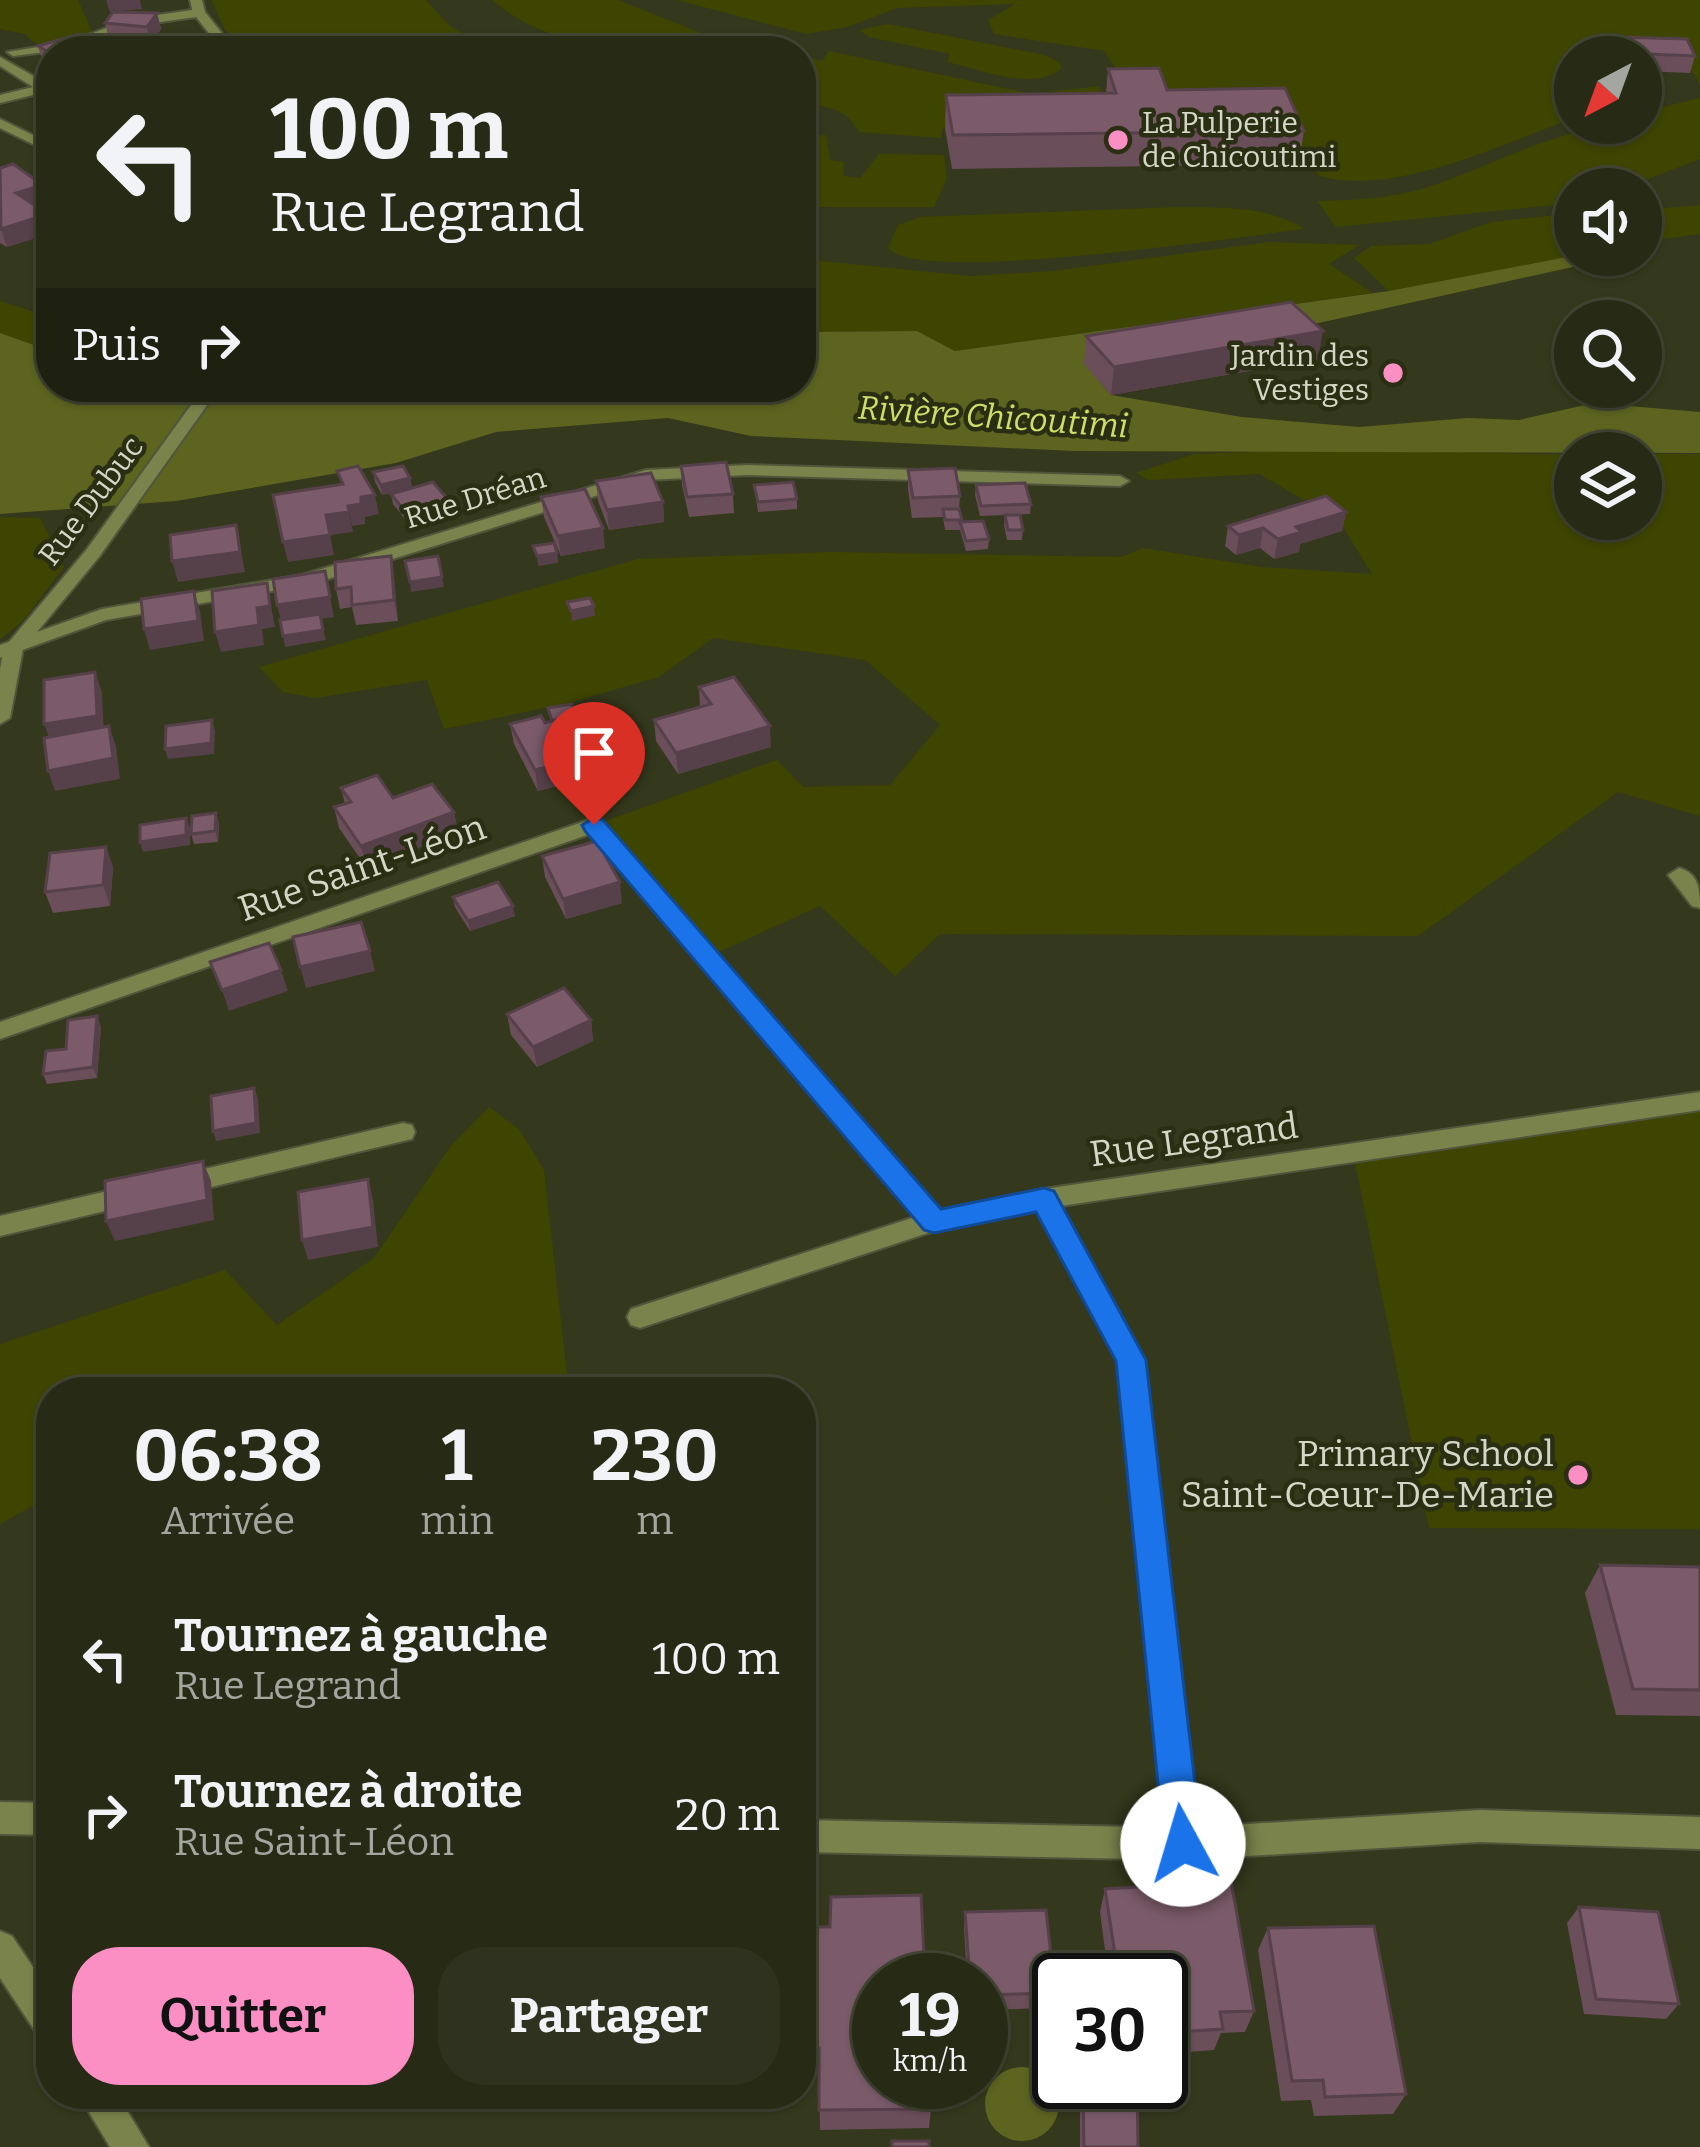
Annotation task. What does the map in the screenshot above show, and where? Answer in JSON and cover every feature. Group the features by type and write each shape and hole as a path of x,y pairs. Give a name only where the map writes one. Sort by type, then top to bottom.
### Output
{"street":[{"path":"97,36 198,6 219,36"},
{"path":"6,52 36,49"},
{"path":"6,52 36,80"},
{"path":"0,99 36,93"},
{"path":"0,122 36,141"},
{"name":"Rue Dubuc","path":"7,650 93,553 201,402"},
{"name":"Rue Dréan","path":"7,650 102,615 305,580 646,476 747,470 1120,482"},
{"path":"0,718 7,650"},
{"name":"Rue Saint-Léon","path":"0,1031 594,825 934,1222"},
{"path":"1679,875 1700,901"},
{"name":"Rue Legrand","path":"640,1318 934,1222 1044,1199 1700,1101"},
{"path":"0,1226 403,1132"},
{"path":"1044,1199 1131,1360 1183,1844"},
{"path":"0,1818 36,1819"},
{"path":"816,1836 1183,1844 1480,1826 1700,1834"},
{"path":"0,1948 36,2002"},
{"path":"106,2109 131,2147"}],"shaded area":[{"path":"0,0 78,0 93,34 36,36 36,44 24,34 0,29"},
{"path":"212,0 426,0 451,27 468,36 231,36"},
{"path":"492,0 618,0 710,36 560,36 522,21"},
{"path":"677,0 1700,0 1700,84 1682,55 1685,52 1662,51 1662,36 1554,36 1554,126 1415,174 1349,181 1319,176 1289,129 1126,84 1104,51 994,34 988,20 1015,4 897,8 848,27 806,34"},
{"path":"888,24 1044,55 1060,63 1061,69 1035,79 1005,77 947,62 950,54 869,37 859,30"},
{"path":"829,51 1032,94 1099,86 1113,126 943,127 941,138 859,132 842,113 816,105 816,60 822,61"},
{"path":"1700,98 1700,159 1662,174 1662,168 1554,168 1554,205 1336,227 1317,201 1414,191 1554,138 1554,144 1662,144 1662,107"},
{"path":"816,135 826,135 830,160 843,162 844,176 860,178 879,154 944,155 947,178 934,207 816,207"},
{"path":"1700,205 1700,234 1662,239 1662,208"},
{"path":"1178,207 1260,212 1305,229 1017,261 912,258 888,248 898,225 920,217"},
{"path":"1554,215 1554,259 1389,291 1354,258 1371,246 1429,244 1491,222"},
{"path":"1269,242 1359,245 1329,264 1373,293 955,351 917,331 816,332 816,261 970,276 1053,271"},
{"path":"0,301 36,312 36,346 0,333"},
{"path":"1340,449 1554,454 1554,540 1662,540 1662,454 1700,454 1700,816 1618,792 1418,936 940,934 895,976 820,906 710,956 594,825 777,760 803,787 890,785 940,725 865,660 713,638 659,677 568,703 444,729 427,680 316,698 283,692 259,667 638,559 831,552 1122,557 1143,548 1262,567 1372,574 1339,521 1260,474 1149,480 1136,473 1194,454"},
{"path":"0,517 40,518 64,567 23,621 0,639"},
{"name":"Primary School Saint-Cœur-De-Marie","path":"1700,1101 1700,1529 1429,1528 1353,1153"},
{"path":"489,1107 519,1129 544,1170 567,1377 36,1377 36,1504 0,1524 0,1344 225,1270 277,1325 374,1258 450,1147"}],"water":[{"name":"Rivière Chicoutimi","path":"1554,259 1554,271 1287,330 1085,364 1111,395 1242,417 1359,427 1468,418 1519,420 1572,408 1700,412 1700,453 1662,453 1662,432 1554,432 1554,453 1073,451 751,436 668,418 496,432 396,463 176,501 0,514 0,333 36,346 36,402 816,402 816,332 917,331 955,351 1389,291"},
{"path":"1032,2068 1032,2109 1058,2109 1048,2130 1036,2139 1022,2141 1008,2139 996,2130 986,2109 1008,2109 1008,2069"}],"building":[{"path":"113,12 157,13 147,27 105,23"},
{"path":"1662,38 1687,39 1695,56 1662,55"},
{"path":"1159,68 1167,90 1285,88 1304,131 953,135 946,95 1116,93 1108,69"},
{"path":"13,164 36,180 36,187 16,193 36,206 36,218 1,229 0,168"},
{"path":"1291,302 1323,331 1114,367 1086,336"},
{"path":"726,462 733,494 687,497 681,466"},
{"path":"358,466 375,495 361,497 361,504 348,506 349,512 326,515 330,535 283,542 273,495 343,484 337,471"},
{"path":"403,466 410,478 381,485 373,472"},
{"path":"955,468 960,496 913,498 908,470"},
{"path":"651,473 663,502 607,510 596,481"},
{"path":"433,482 450,502 407,514 391,494"},
{"path":"793,482 797,499 758,502 754,485"},
{"path":"1025,483 1031,504 981,506 976,485"},
{"path":"585,489 603,528 558,536 541,497"},
{"path":"1326,496 1346,512 1296,527 1302,532 1278,539 1263,528 1239,535 1228,526"},
{"path":"943,509 959,509 962,520 945,520"},
{"path":"1005,515 1020,515 1023,530 1008,530"},
{"path":"983,521 989,539 966,541 960,522"},
{"path":"236,525 240,552 172,561 170,535"},
{"path":"554,543 557,553 537,556 533,546"},
{"path":"391,556 394,600 352,605 351,587 336,589 335,562"},
{"path":"438,556 442,577 410,582 405,561"},
{"path":"325,571 330,597 277,605 273,579"},
{"path":"267,583 270,606 257,608 259,625 215,632 212,591"},
{"path":"194,591 198,621 144,629 141,599"},
{"path":"590,598 594,606 571,611 567,602"},
{"path":"320,614 323,630 283,636 280,620"},
{"path":"95,672 97,716 44,724 44,680"},
{"path":"734,677 770,726 676,753 654,720 711,704 699,687"},
{"path":"572,704 576,717 552,721 548,708"},
{"path":"541,716 545,723 562,718 584,757 535,770 510,724"},
{"path":"212,720 211,743 165,749 166,726"},
{"path":"109,726 113,758 48,771 44,738"},
{"path":"377,775 393,798 432,784 454,812 361,846 334,807 351,802 341,788"},
{"path":"216,813 215,831 191,834 192,816"},
{"path":"186,818 186,835 140,842 140,825"},
{"path":"597,841 620,882 563,899 542,856"},
{"path":"106,847 103,885 45,892 50,853"},
{"path":"498,882 513,906 468,921 453,897"},
{"path":"361,922 370,951 300,967 293,937"},
{"path":"269,943 281,970 222,990 210,962"},
{"path":"564,988 591,1020 533,1047 507,1014"},
{"path":"97,1016 93,1067 43,1074 46,1051 66,1049 68,1020"},
{"path":"254,1088 256,1123 213,1131 211,1096"},
{"path":"203,1161 207,1200 106,1221 105,1181"},
{"path":"368,1179 373,1227 302,1240 298,1192"},
{"path":"1600,1565 1700,1567 1700,1690 1633,1689"},
{"path":"1231,1881 1254,2011 1220,2012 1223,2029 1188,2031 1188,1953 1115,1953 1105,1889"},
{"path":"921,1895 924,1953 852,1953 852,2109 931,2109 819,2110 816,1927 830,1927 831,1897"},
{"path":"1579,1907 1658,1912 1679,2004 1596,1999"},
{"path":"1046,1910 1051,1953 1032,1953 1032,1994 1008,1994 1008,1953 968,1953 965,1912"},
{"path":"1374,1926 1406,2094 1325,2097 1323,2080 1292,2081 1268,1928"},
{"path":"1083,2109 1137,2109 1138,2147 1084,2147"},
{"path":"892,2141 929,2141 929,2147 892,2147"}],"place":[{"name":"La Pulperie de Chicoutimi","path":"1118,140"},
{"name":"Jardin des Vestiges","path":"1393,373"},
{"name":"Primary School Saint-Cœur-De-Marie","path":"1578,1475"}],"route":[{"path":"594,825 934,1222 1044,1199 1131,1360 1183,1844"}]}
